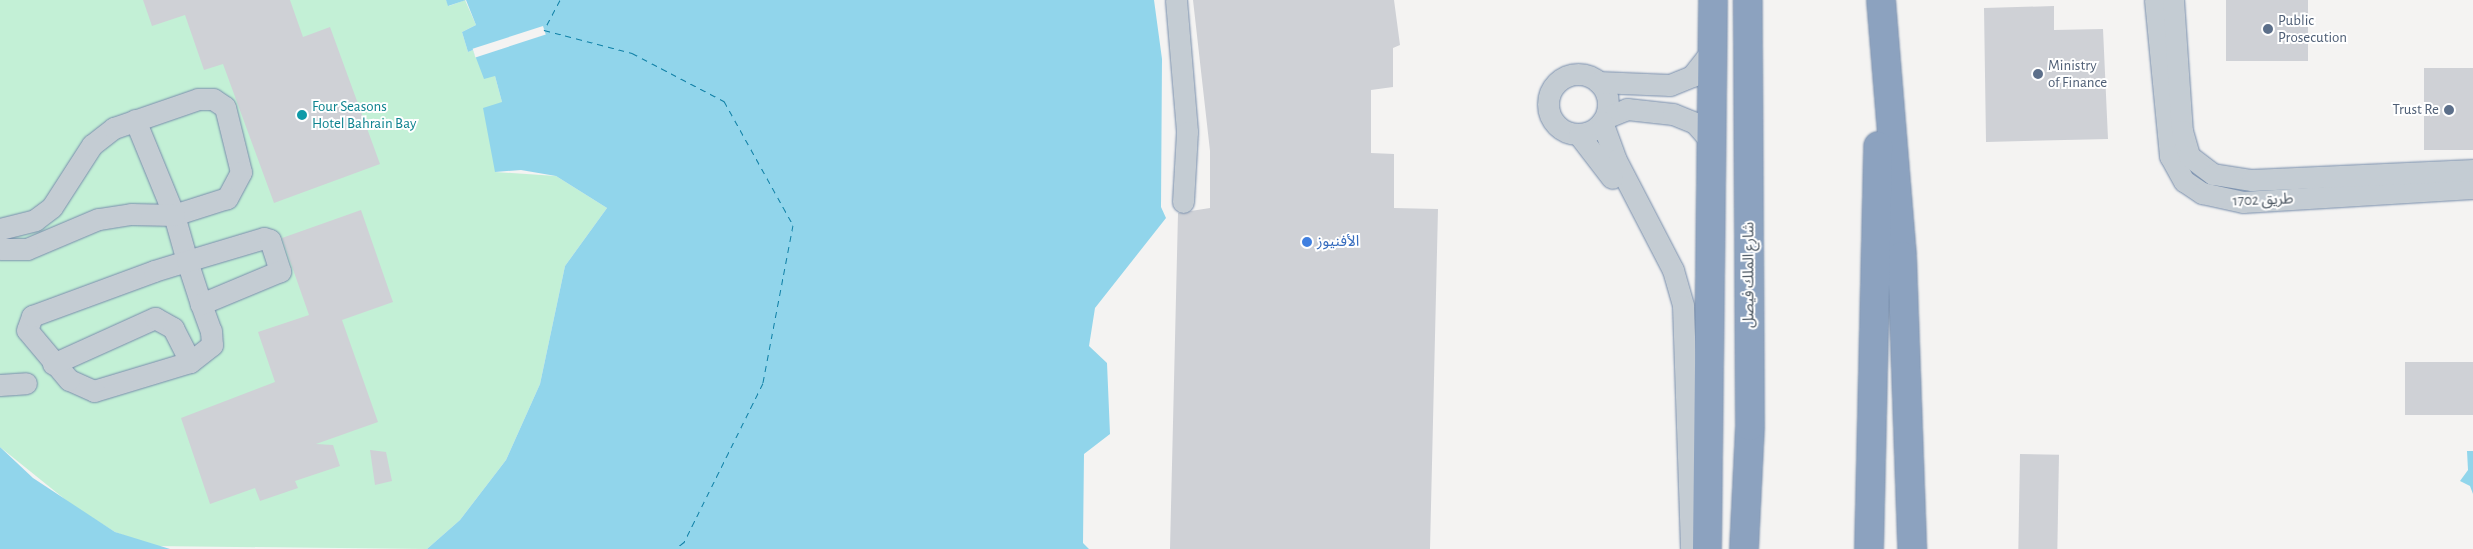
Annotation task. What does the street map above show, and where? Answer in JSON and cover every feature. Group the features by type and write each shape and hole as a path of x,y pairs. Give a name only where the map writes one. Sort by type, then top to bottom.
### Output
{"highway":[{"path":"1707,549 1714,145 1713,0"},
{"name":"شارع الملك فيصل","path":"1744,549 1750,426 1748,0"},
{"path":"1881,0 1883,54 1902,256 1912,549"},
{"path":"1869,549 1872,256 1883,54"}],"street":[{"path":"1176,0 1187,132 1183,202"},
{"name":"طريق 1702","path":"2155,0 2170,156 2184,181 2223,201 2321,187 2473,170"},
{"name":"طريق 1702","path":"2173,0 2182,131 2190,156 2213,174 2233,179 2321,187 2473,188"},
{"path":"1678,549 1678,392 1672,309 1655,258 1604,162 1579,135 1556,125 1548,110 1549,93 1557,82 1573,74 1598,82 1670,85 1692,76 1714,47"},
{"path":"1598,82 1608,98 1604,120 1616,160 1673,270 1683,306 1690,549"},
{"path":"0,229 35,220 52,208 92,145 135,120 198,99 213,99 225,107 241,172 237,187 228,198 174,215 131,214 98,219 27,249 0,249"},
{"path":"1579,135 1627,109 1673,114 1695,123 1714,145"},
{"path":"135,120 174,215 187,261 202,304 212,345 190,362 94,391 81,388 53,364 27,330 32,316 187,261 264,238 274,251 280,271 274,276 202,304"},
{"path":"53,364 155,318 173,328 190,362"},
{"path":"0,385 26,383"}],"green space":[{"path":"0,0 446,0 449,6 465,0 476,25 462,32 468,52 473,50 495,76 502,102 495,172 556,176 607,208 565,266 540,384 506,460 460,520 427,549 153,546 115,532 72,505 0,447"}],"water":[{"path":"446,0 466,0 448,6"},
{"path":"466,0 1154,0 1162,59 1161,207 1166,218 1095,308 1089,346 1107,363 1110,434 1084,454 1083,543 1089,549 427,549 460,520 506,460 540,384 565,266 607,208 556,176 521,170 495,172 483,108 502,102 495,76 484,79 473,50 468,52 462,32 476,25"},
{"path":"0,447 33,478 115,532 170,549 0,549"},
{"path":"2467,451 2473,451 2473,494 2470,486 2460,481 2468,470"}],"pier":[{"path":"543,26 546,35 475,57 473,49"}],"building":[{"name":"Four Seasons Hotel Bahrain Bay","path":"143,0 290,0 303,37 330,27 380,164 274,203 223,64 204,70 185,15 152,26"},
{"name":"الأفنيوز","path":"1193,0 1394,0 1400,45 1393,48 1393,87 1371,90 1371,153 1394,154 1394,208 1438,209 1430,549 1170,549 1178,213 1210,208 1210,151"},
{"name":"Public Prosecution","path":"2226,0 2308,0 2308,61 2226,61"},
{"name":"Ministry of Finance","path":"2054,6 2054,30 2103,29 2108,139 1986,142 1984,8"},
{"name":"Trust Re","path":"2424,68 2473,68 2473,150 2424,150"},
{"path":"361,210 393,302 342,320 378,422 316,444 333,445 340,466 295,481 298,488 260,501 255,488 210,504 181,418 275,382 258,332 309,315 282,238"},
{"path":"2405,362 2473,362 2473,415 2405,415"},
{"path":"370,450 386,452 392,481 375,485"},
{"path":"2020,454 2059,455 2057,549 2018,549"}],"ferry route":[{"path":"560,0 544,30 632,53 724,101 793,225 763,383 684,542 675,549"}],"place":[{"name":"Public Prosecution","path":"2268,29"},
{"name":"Ministry of Finance","path":"2038,74"},
{"name":"Trust Re","path":"2449,110"},
{"name":"Four Seasons Hotel Bahrain Bay","path":"302,115"},
{"name":"الأفنيوز","path":"1307,242"}]}
